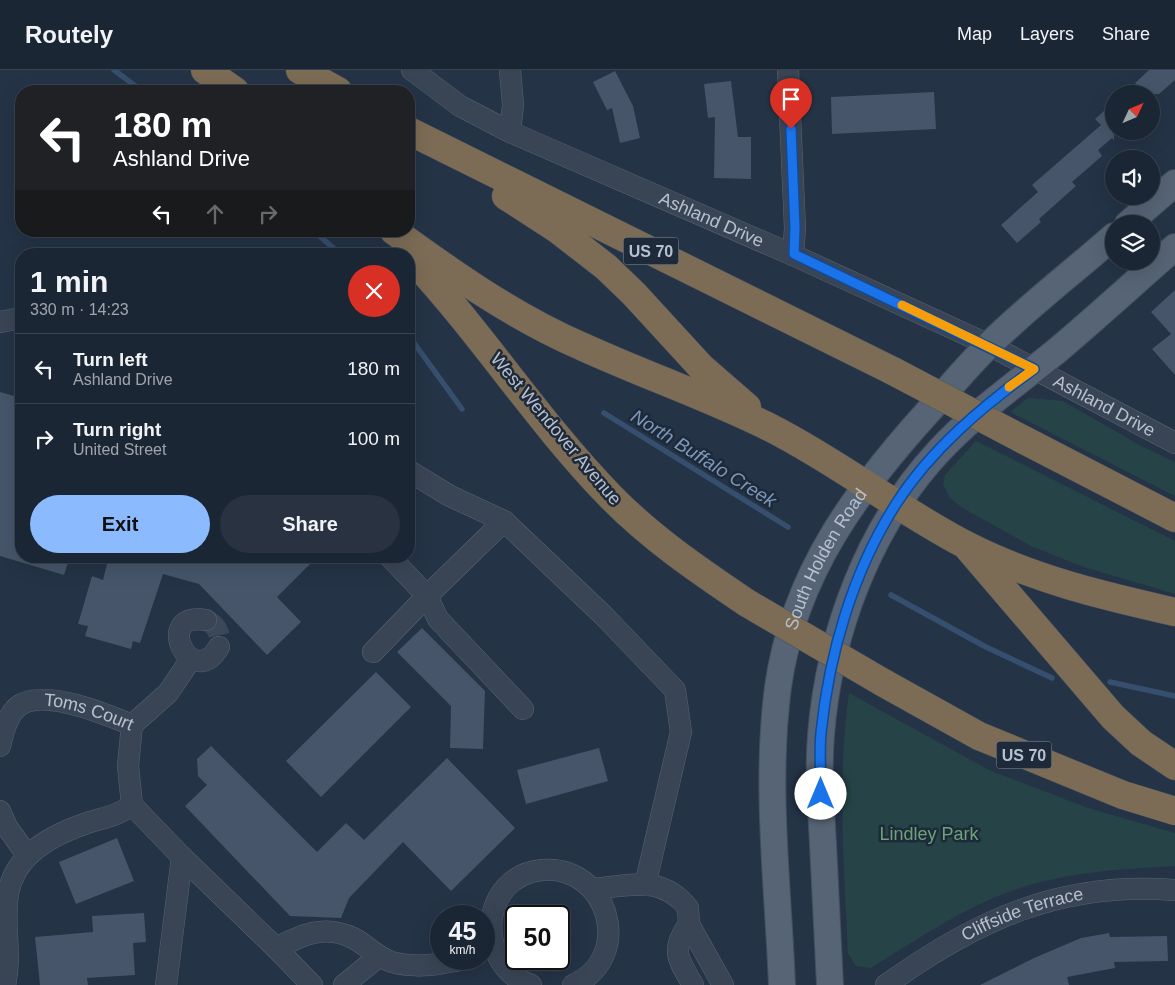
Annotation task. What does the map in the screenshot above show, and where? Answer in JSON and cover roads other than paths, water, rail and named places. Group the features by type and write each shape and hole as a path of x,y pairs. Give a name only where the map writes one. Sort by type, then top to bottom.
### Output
{"highway":[{"path":"205,70 226,85"},
{"path":"300,70 327,85"},
{"path":"417,135 477,178 557,229 606,267 634,294 701,367 773,429"},
{"name":"US 70","path":"417,135 893,371 1175,518"},
{"name":"West Wendover Avenue","path":"392,237 403,248"},
{"path":"402,237 447,269 540,326 581,346 725,406 773,429 966,546 1024,570 1093,594 1175,612"},
{"name":"West Wendover Avenue","path":"415,262 443,292 560,439 609,495 653,537 694,568 747,603 882,682 988,740 1123,795 1175,811"},
{"path":"966,546 1113,717 1141,742 1175,766"}],"main road":[{"path":"1138,215 1175,183"},
{"name":"South Holden Road","path":"782,985 771,782 778,686 786,646 799,602 814,567 866,485 889,454 988,345 1105,244"},
{"name":"South Holden Road","path":"830,985 822,814 821,736 826,695 839,638 856,587 897,503 937,453 954,435 998,396 1034,369 1175,247"}],"street":[{"name":"Ashland Drive","path":"412,70 460,106 510,132 794,254 988,345 1175,444"},
{"path":"510,70 513,105 510,132"},
{"path":"788,70 795,228 794,254"},
{"path":"0,322 15,319"},
{"path":"415,475 450,496 504,522 603,615 675,690 681,732 645,885"},
{"path":"373,652 427,596 504,522"},
{"path":"396,563 427,596 438,619 523,709"},
{"path":"206,620 192,620 186,623 179,635 181,649 191,658 204,660 216,652 219,647"},
{"path":"132,726 168,693 191,658"},
{"name":"Toms Court","path":"0,746 10,716 19,706 31,700 44,698 59,701 132,726 128,766 132,805"},
{"path":"5,985 9,959 8,896 11,879 27,855 58,835 102,818 119,815 132,805 312,985"},
{"path":"0,811 7,827 27,855"},
{"path":"166,985 182,857"},
{"path":"495,905 503,890 520,876 541,870 563,872 583,881 592,889 607,914 609,929 607,948 597,968 581,982 573,985"},
{"path":"592,889 652,884 668,889 681,899 688,908 689,924 723,985"},
{"name":"Cliffside Terrace","path":"886,985 916,963 970,931 1008,913 1048,900 1104,891 1175,890"},
{"path":"689,924 676,946 678,955 693,985"},
{"path":"276,948 305,933 329,932 353,938 378,957 418,966 430,964"},
{"path":"678,955 700,946"},
{"path":"344,985 378,957"},
{"path":"495,959 517,978 531,985"}],"waterway":[{"name":"North Buffalo Creek","path":"114,70 134,85"},
{"name":"North Buffalo Creek","path":"321,237 333,248"},
{"name":"North Buffalo Creek","path":"415,344 462,409"},
{"name":"North Buffalo Creek","path":"604,413 788,527"},
{"name":"North Buffalo Creek","path":"891,595 986,647 1052,678"},
{"name":"North Buffalo Creek","path":"1110,682 1175,696"}],"tunnel":[{"path":"206,620 213,624 217,630 219,647"}],"park label":[{"name":"Lindley Park","path":"929,834"}]}
